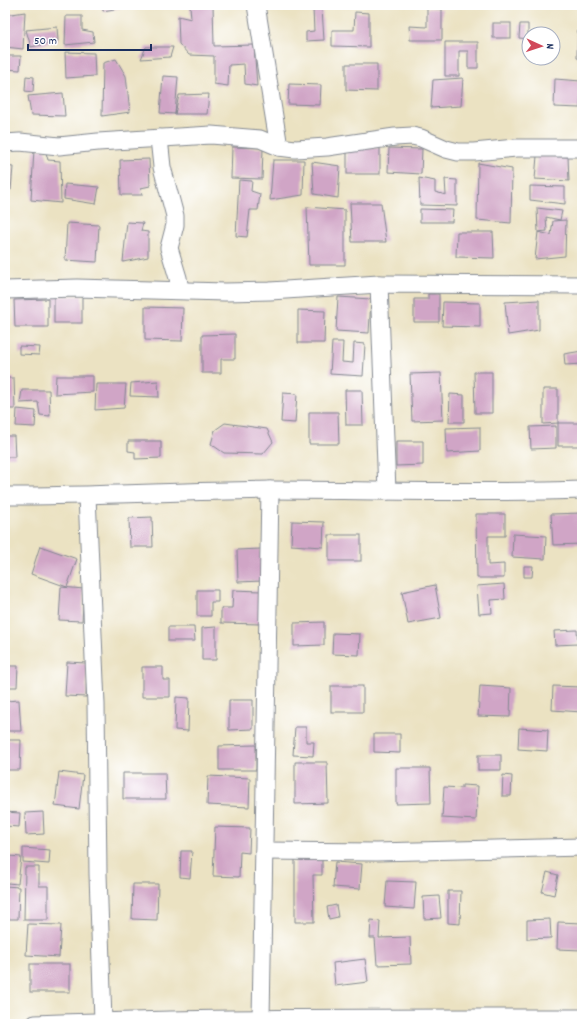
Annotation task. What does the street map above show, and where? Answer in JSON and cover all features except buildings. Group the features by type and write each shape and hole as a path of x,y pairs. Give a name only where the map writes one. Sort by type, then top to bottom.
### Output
{"street":[{"path":"256,5 279,147"},
{"path":"5,144 20,142 59,146 211,135 247,137 260,139 279,147 308,149 412,136 458,152 516,148 582,148"},
{"path":"160,138 162,167 175,216 175,225 169,248 180,290"},
{"path":"379,284 387,491"},
{"path":"5,290 77,288 225,292 270,291 379,284 582,285"},
{"path":"5,496 87,496 270,490 535,492 582,490"},
{"path":"261,1019 270,490"},
{"path":"87,496 96,704 98,874 103,1021"},
{"path":"264,850 376,852 582,847"},
{"path":"35,1024 103,1021 261,1019 433,1021 582,1018"}]}
